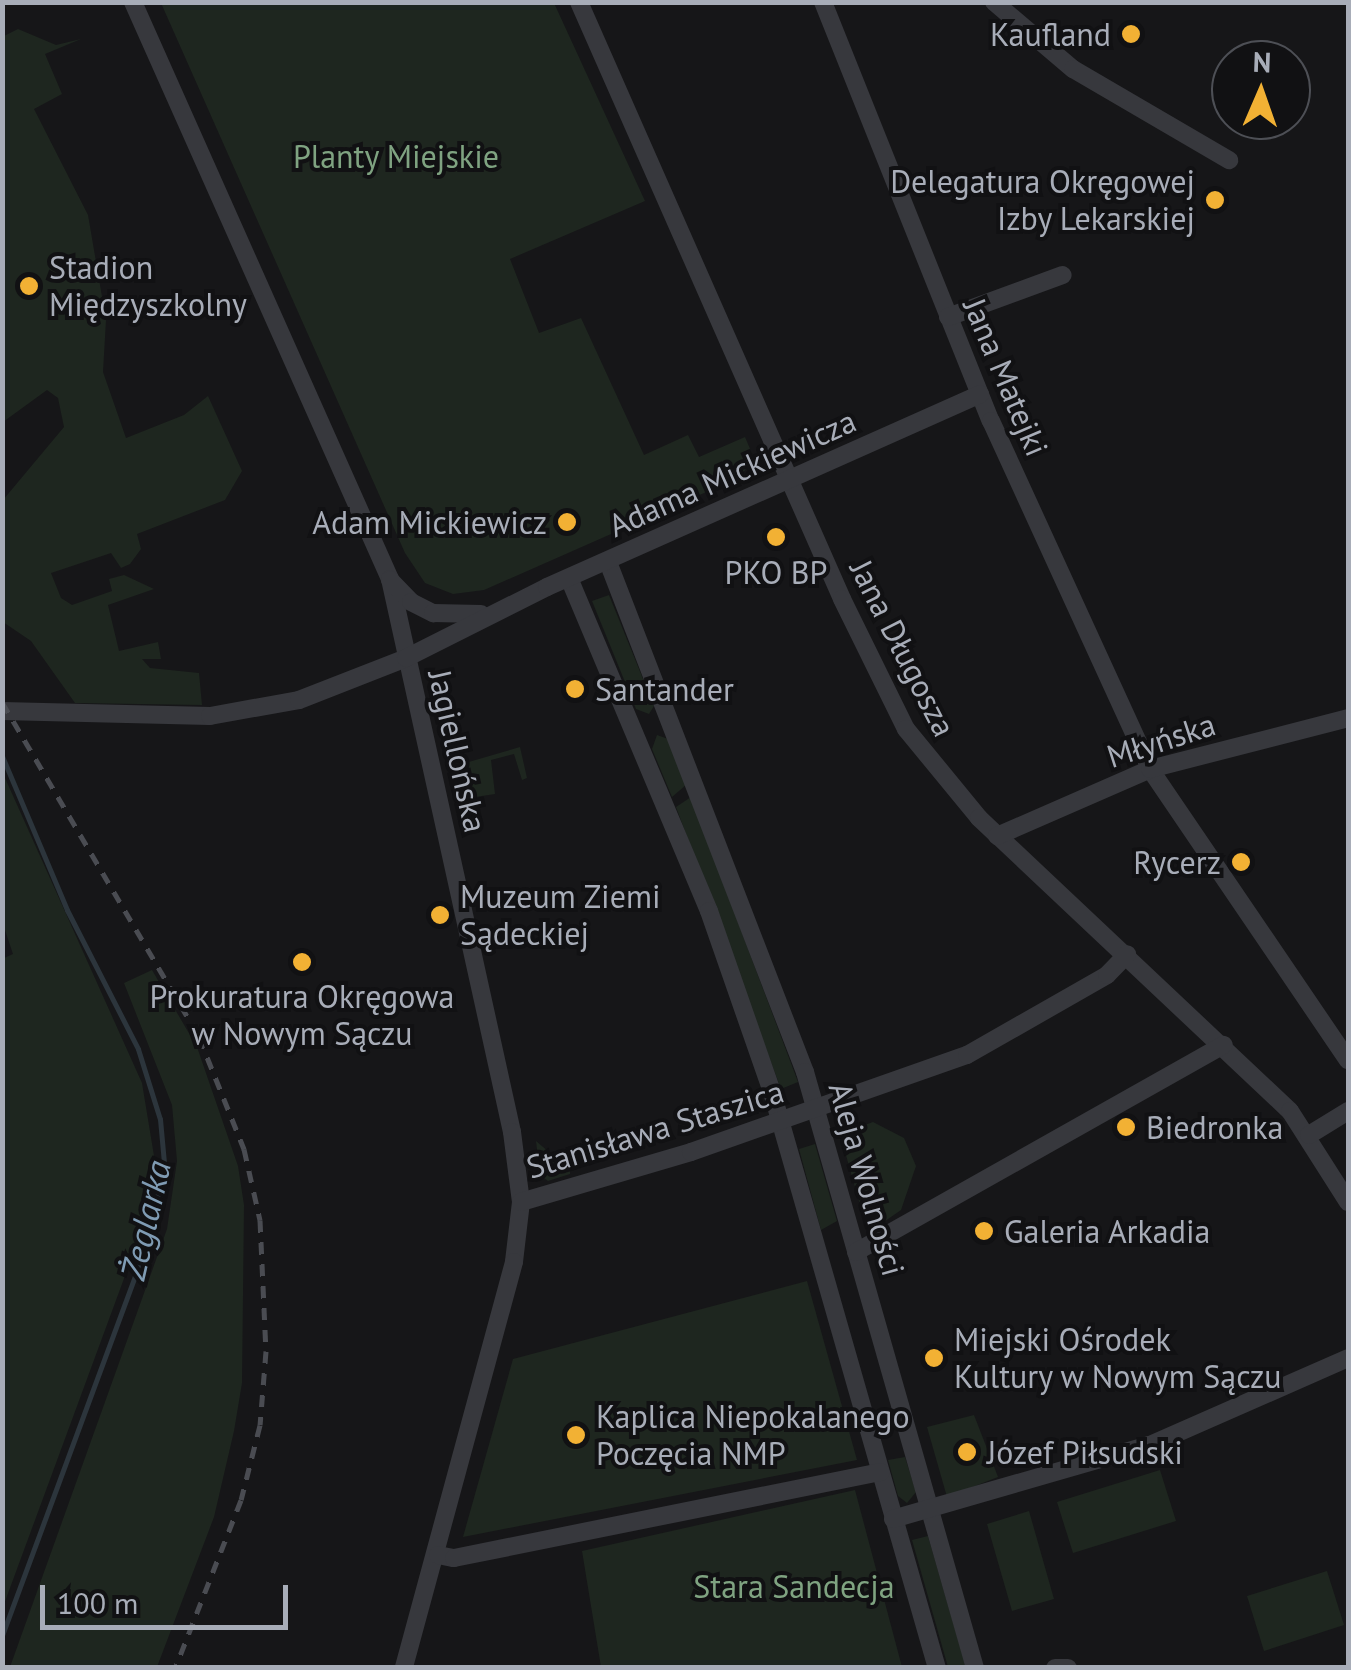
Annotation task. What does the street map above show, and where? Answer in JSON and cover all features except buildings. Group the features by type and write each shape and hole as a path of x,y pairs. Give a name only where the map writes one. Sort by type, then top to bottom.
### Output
{"street":[{"name":"Jagiellońska","path":"133,2 390,579 477,964 520,1202 514,1262 438,1555 404,1668"},
{"name":"Jana Długosza","path":"579,2 790,480 906,729 946,784 997,836 1224,1045 1308,1135 1348,1202"},
{"name":"Jana Matejki","path":"823,2 980,394 1150,769 1348,1060"},
{"path":"994,2 1073,69 1229,160"},
{"path":"948,317 1063,275"},
{"name":"Adama Mickiewicza","path":"2,711 210,716 299,700 406,658 508,606 980,394"},
{"name":"Aleja Wolności","path":"608,562 816,1110 975,1668"},
{"name":"Aleja Wolności","path":"570,578 708,911 781,1120 936,1668"},
{"name":"Adama Mickiewicza","path":"390,579 412,602 444,616 508,606"},
{"path":"636,730 669,716"},
{"name":"Młyńska","path":"997,836 1150,769 1348,718"},
{"name":"Stanisława Staszica","path":"520,1202 816,1110 966,1055 1107,974 1127,954"},
{"path":"856,1252 1224,1045"},
{"path":"1308,1135 1348,1111"},
{"path":"894,1519 1150,1445 1348,1358"},
{"path":"438,1555 454,1558 880,1472"}],"green space":[{"name":"Planty Miejskie","path":"161,3 554,3 645,201 510,259 539,333 581,318 644,455 688,435 699,457 745,437 754,458 751,466 729,482 484,590 453,594 425,583 405,553"},
{"path":"18,29 56,45 81,39 45,54 62,94 34,109 88,215 106,320 103,372 126,438 184,415 208,396 242,471 225,500 137,534 141,549 130,564 121,568 111,553 51,573 61,598 72,605 112,591 109,579 124,575 154,589 108,605 119,651 158,642 161,659 142,659 150,668 199,673 202,705 75,703 31,641 3,622 3,500 64,427 58,398 47,390 3,422 2,37"},
{"path":"609,595 654,706 649,714 636,709 592,601"},
{"path":"657,735 668,739 686,785 672,797 652,749"},
{"path":"520,747 527,778 522,780 514,754 491,760 495,794 462,799 455,766"},
{"path":"5,778 142,1083 156,1168 136,1246 3,1607 2,959 13,954 2,921"},
{"path":"691,797 798,1082 781,1089 676,807"},
{"path":"152,970 197,1047 238,1166 244,1205 242,1383 234,1431 214,1517 157,1667 10,1667 167,1229 177,1161 172,1105 124,983"},
{"path":"873,1122 904,1138 916,1166 901,1210 868,1233 840,1134"},
{"path":"536,1141 570,1174 548,1181 540,1175"},
{"path":"815,1144 837,1221 821,1230 799,1149"},
{"path":"807,1281 857,1460 463,1537 513,1359"},
{"path":"974,1415 998,1477 947,1497 927,1427"},
{"path":"905,1457 916,1492 907,1503 898,1496 888,1460"},
{"path":"1160,1470 1176,1521 1073,1553 1057,1502"},
{"name":"Stara Sandecja","path":"855,1490 902,1667 601,1667 582,1551"},
{"path":"1029,1511 1054,1599 1012,1611 987,1524"},
{"path":"928,1536 966,1667 948,1667 912,1540"},
{"path":"1327,1571 1344,1625 1264,1651 1247,1596"}],"waterway":[{"name":"Żeglarka","path":"2,756 67,910 138,1049 160,1119 164,1163 149,1238 2,1636"}],"railway":[{"path":"2,702 199,1037 244,1149 260,1220 266,1351 260,1425 241,1500 175,1668"}],"place":[{"name":"Kaufland","path":"1131,34"},
{"name":"Delegatura Okręgowej Izby Lekarskiej","path":"1215,200"},
{"name":"Stadion Międzyszkolny","path":"29,286"},
{"name":"Adam Mickiewicz","path":"567,522"},
{"name":"PKO BP","path":"776,537"},
{"name":"Santander","path":"575,689"},
{"name":"Rycerz","path":"1241,862"},
{"name":"Muzeum Ziemi Sądeckiej","path":"440,915"},
{"name":"Prokuratura Okręgowa w Nowym Sączu","path":"302,962"},
{"name":"Biedronka","path":"1126,1127"},
{"name":"Galeria Arkadia","path":"984,1231"},
{"name":"Miejski Ośrodek Kultury w Nowym Sączu","path":"934,1358"},
{"name":"Kaplica Niepokalanego Poczęcia NMP","path":"576,1435"},
{"name":"Józef Piłsudski","path":"967,1452"}]}
